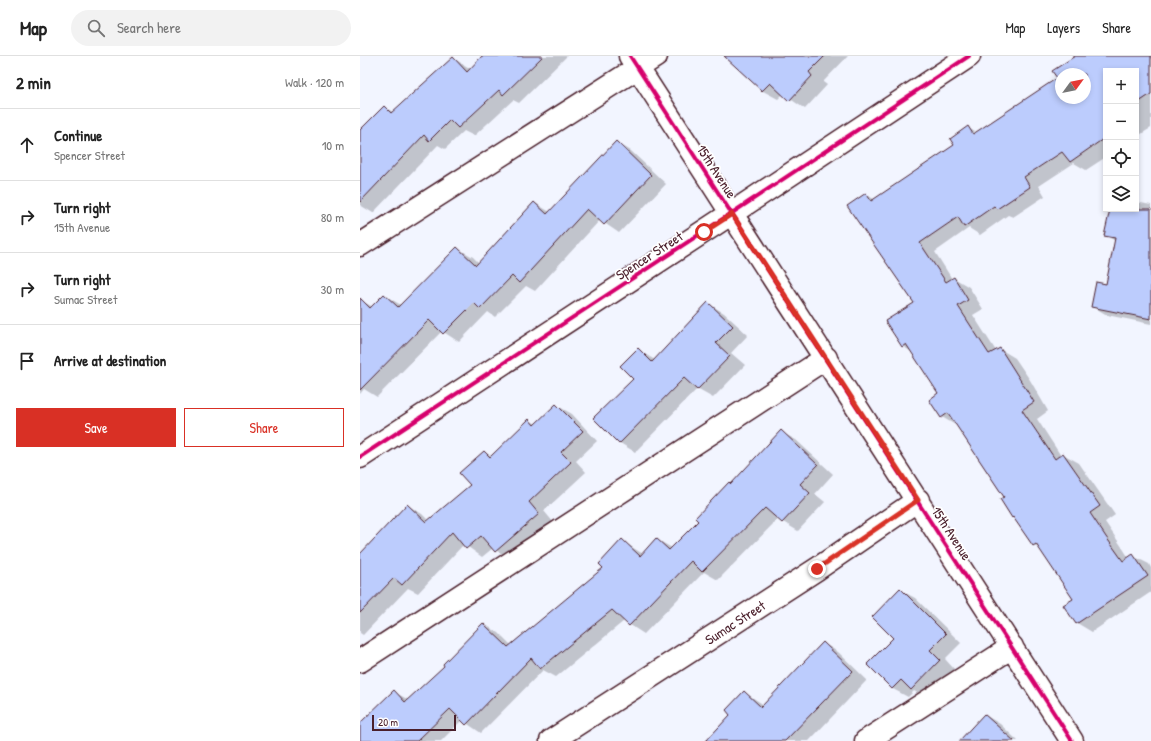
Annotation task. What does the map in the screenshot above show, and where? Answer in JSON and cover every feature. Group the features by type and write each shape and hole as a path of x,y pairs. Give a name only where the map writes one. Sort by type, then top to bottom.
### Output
{"street":[{"path":"360,244 634,62 656,56"},
{"name":"Spencer Street","path":"360,457 732,214 969,56"},
{"name":"15th Avenue","path":"634,62 918,500 1072,741"},
{"path":"360,661 826,358"},
{"name":"Sumac Street","path":"551,741 817,569 918,500"},
{"path":"866,741 1012,647"}],"building":[{"path":"482,56 543,56 503,95 499,90 458,128 450,120 429,141 424,135 360,202 360,130 384,106 391,113 453,57 467,72"},
{"path":"724,56 825,56 809,72 812,76 789,101 770,83 762,91"},
{"path":"1075,56 1151,56 1151,94 1139,102 1139,68 1103,68 1103,139 1070,162 1062,152 1024,177 1030,187 997,209 994,206 964,227 958,217 920,243 946,282 954,277 968,300 958,306 989,354 1000,348 1014,370 1034,402 1022,410 1055,459 1063,453 1100,506 1090,513 1106,537 1123,561 1133,554 1148,576 1076,624 1063,605 1073,599 1036,544 1033,546 1013,517 1012,518 1000,499 1004,497 948,413 941,418 929,400 938,393 906,344 902,347 885,321 914,303 847,206 866,193 871,201 954,145 950,139 968,126 973,134 1055,79 1055,104 1091,104 1091,68 1057,68"},
{"path":"616,141 651,175 604,225 587,209 519,283 512,276 480,309 474,303 443,334 429,320 360,390 360,298 370,308 384,294 398,307 457,247 476,265 534,202 547,214"},
{"path":"1139,209 1151,209 1151,319 1091,307 1096,282 1106,284 1115,238 1104,236 1109,212 1139,212"},
{"path":"708,302 733,326 716,343 730,356 697,390 684,378 619,444 593,418 633,379 620,366 638,348 652,362"},
{"path":"556,404 583,431 561,452 571,462 529,502 539,514 495,552 481,536 466,549 452,532 402,585 394,578 360,613 360,554 407,504 426,522 470,485 459,473 484,451 490,457 529,419 534,425"},
{"path":"781,430 818,465 800,484 810,493 782,523 765,508 702,572 691,561 629,626 612,610 540,669 531,658 466,725 450,709 417,741 360,741 360,723 394,690 405,702 444,666 443,664 483,623 508,647 603,568 599,564 622,539 640,556 656,538 669,550 698,521 695,518 729,482 731,484"},
{"path":"900,588 946,634 930,650 940,660 911,690 901,680 892,689 867,664 893,638 872,617"},
{"path":"823,642 853,671 785,741 706,741 730,715 726,710 744,691 761,707"},
{"path":"984,714 1014,741 959,741"}],"cycle path":[{"path":"630,56 1072,741"},
{"path":"360,457 969,56"}],"route":[{"path":"704,232 732,214 918,500 817,569"}]}
